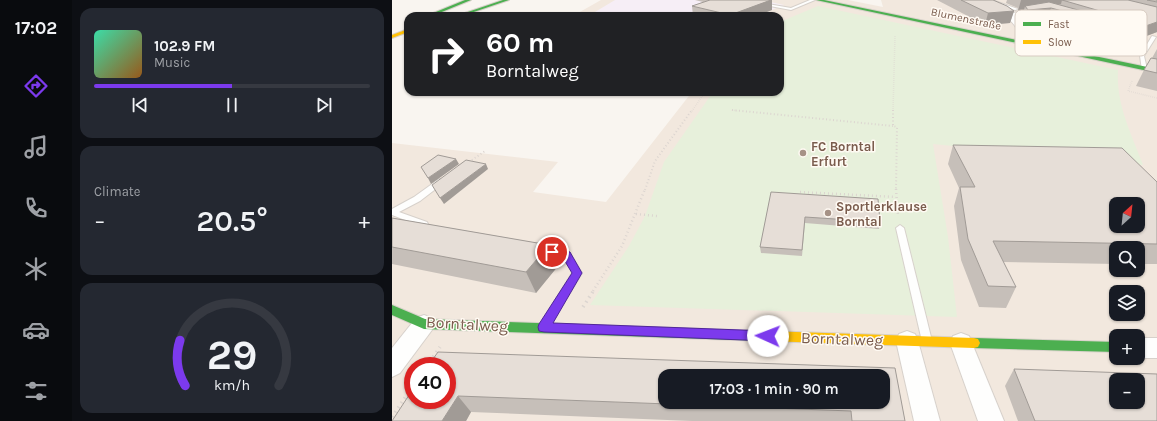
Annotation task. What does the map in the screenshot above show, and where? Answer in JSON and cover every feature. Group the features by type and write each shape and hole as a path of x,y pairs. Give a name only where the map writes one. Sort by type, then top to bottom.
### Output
{"main road":[{"path":"433,12 459,0"},
{"path":"438,12 469,0"},
{"path":"454,12 485,0"},
{"path":"470,12 507,0"},
{"name":"Blumenstraße","path":"818,0 1015,41"},
{"path":"392,30 404,25"},
{"path":"392,37 404,33"},
{"name":"Blumenstraße","path":"1083,56 1157,71"},
{"name":"Borntalweg","path":"392,310 424,324 544,327 917,341 961,344 1109,347"}],"street":[{"path":"975,0 1011,16 1015,20"},
{"path":"1011,16 1015,15"},
{"path":"392,366 424,324"},
{"path":"917,341 928,421"},
{"path":"961,344 991,421"},
{"path":"1145,348 1157,348"}],"lane":[{"path":"758,4 791,9 813,0"},
{"path":"988,0 1016,9"},
{"path":"997,2 1008,1"},
{"path":"1147,48 1154,37"},
{"path":"1142,56 1144,69"},
{"path":"392,212 417,199 464,165"},
{"path":"392,212 432,226"},
{"path":"900,228 917,341"},
{"path":"529,247 567,255 577,273 544,327"}],"path":[{"path":"892,126 895,36"},
{"path":"1144,69 1134,74 1128,91 1157,98"},
{"path":"568,329 622,246 636,214 655,161 702,96"},
{"path":"732,110 897,127 896,197 900,228"},
{"path":"464,165 484,151"},
{"path":"800,192 896,197"},
{"path":"636,214 657,216"},
{"path":"392,417 404,399"}],"shaded area":[{"path":"601,0 848,0 883,7 881,0 1157,0 1157,421 392,421 392,143 558,162 533,192 606,202 689,96 784,96 784,12 580,12"},
{"path":"615,0 761,0 784,5 766,12 595,12"}],"green space":[{"name":"FC Borntal Erfurt","path":"818,6 1015,48 1015,56 1052,56 1118,70 1119,95 1125,119 1143,165 933,144 948,237 957,317 590,305 629,246 645,216 664,162 710,96 784,96 784,20"}],"building":[{"path":"710,0 771,0 738,12 717,12 692,6"},
{"path":"961,0 993,0 1014,11 988,13"},
{"path":"1062,0 1128,0 1157,7 1157,22 1147,25 1147,10 1097,10"},
{"path":"1049,2 1078,10 1059,10 1051,8 1028,10 1025,6"},
{"path":"1151,58 1157,59 1157,73 1144,70"},
{"path":"953,145 1122,148 1157,182 1157,244 1145,244 1145,241 1109,241 1109,243 993,241 1016,287 988,286 968,239 960,187 975,187"},
{"path":"438,155 456,159 428,178 421,167"},
{"path":"466,160 486,164 440,198 432,185"},
{"path":"771,192 878,199 880,222 805,217 802,250 760,247"},
{"path":"392,218 549,245 526,272 392,247"},
{"path":"438,352 895,368 905,421 852,421 851,411 799,409 890,409 890,369 658,369 658,404 458,396 456,399 456,357 434,357"},
{"path":"1014,369 1128,373 1109,373 1109,409 1145,409 1145,374 1157,374 1157,421 1035,421"},
{"path":"404,403 404,409 450,409 442,421 392,421"}],"traffic: fast":[{"path":"438,12 469,0"},
{"path":"470,12 507,0"},
{"path":"818,0 1015,41"},
{"path":"1085,56 1157,71"},
{"path":"392,310 424,324 766,336"},
{"path":"974,343 1109,347"}],"traffic: slow":[{"path":"392,37 404,32"},
{"path":"766,336 974,343"}],"place":[{"name":"FC Borntal Erfurt","path":"803,153"},
{"name":"Sportlerklause Borntal","path":"828,213"}],"route":[{"path":"552,252 567,255 577,273 544,327 768,336"}]}
